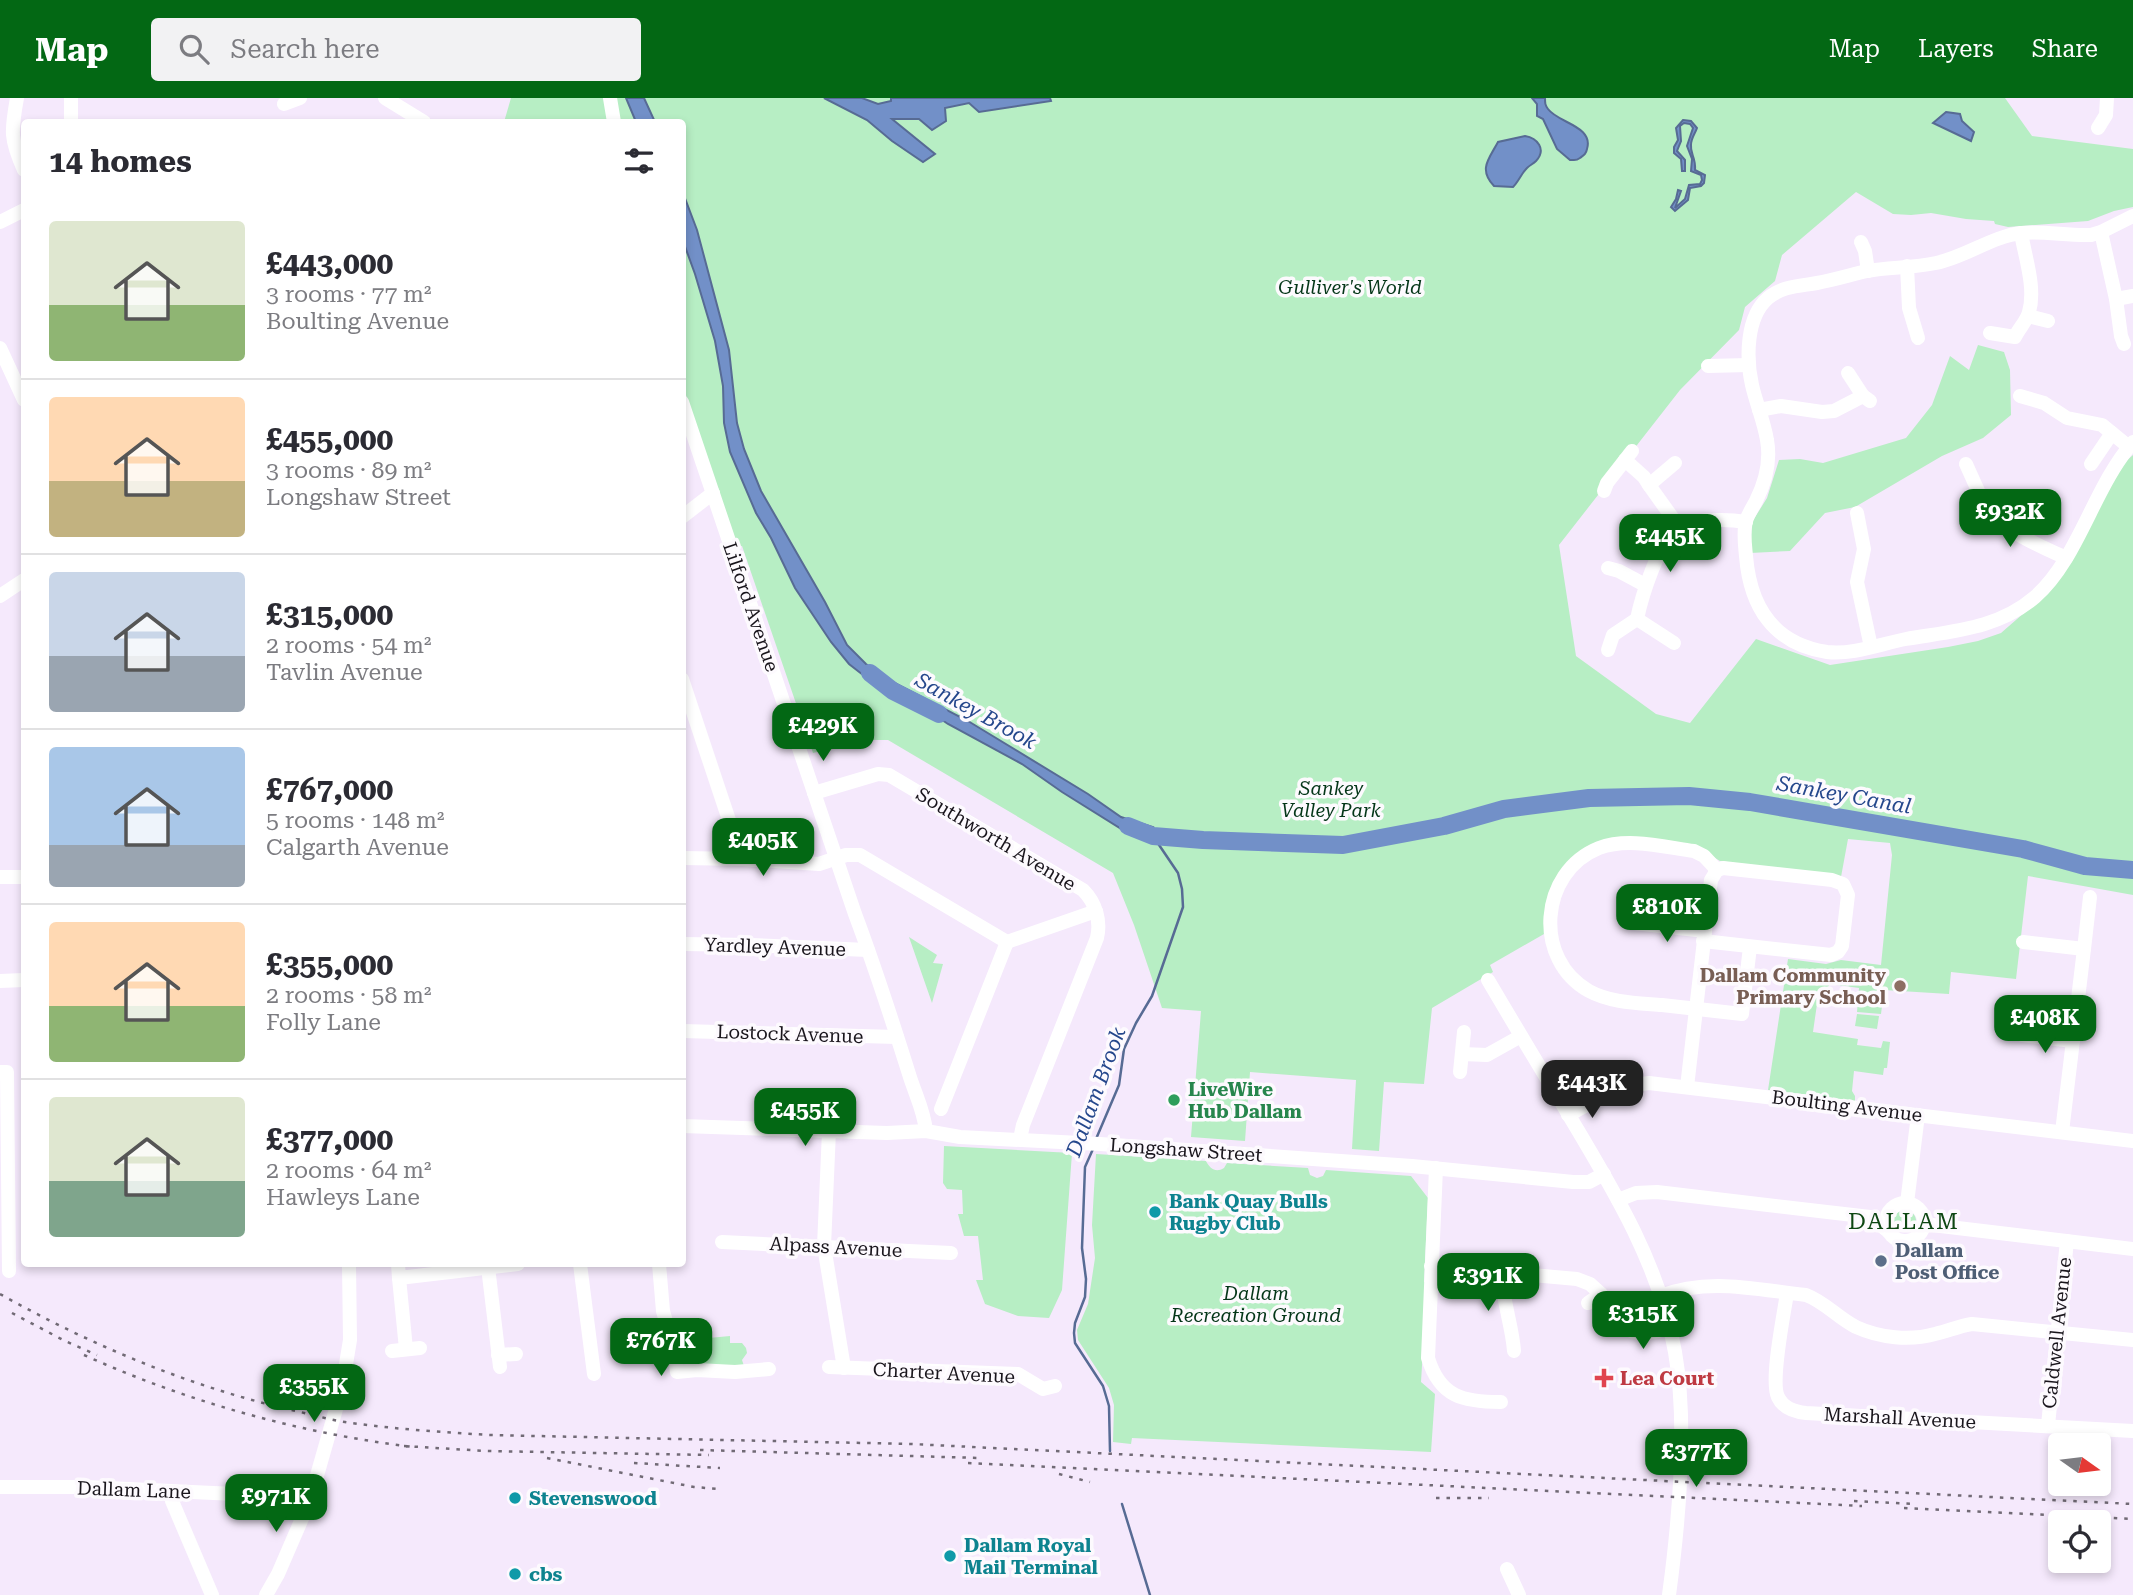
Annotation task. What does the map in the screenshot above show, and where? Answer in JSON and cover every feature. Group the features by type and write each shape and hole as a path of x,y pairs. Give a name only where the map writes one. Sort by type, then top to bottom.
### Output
{"street":[{"path":"17,98 11,131 14,148 21,163"},
{"path":"71,98 71,119"},
{"path":"284,104 300,98"},
{"path":"385,98 420,119"},
{"path":"610,98 614,119"},
{"path":"2096,130 2106,115 2108,98"},
{"path":"0,222 21,212"},
{"path":"2020,396 2044,403 2067,418 2096,422 2131,445 2108,476 2066,558 2036,596 2018,610 1998,620 1958,631 1849,652 1825,651 1797,643 1773,626 1758,607 1749,583 1745,538 1745,522 1761,492 1768,468 1767,438 1749,365 1749,345 1754,320 1760,307 1770,296 1783,289 1868,271 1937,263 2021,233 2080,235 2102,232 2133,216"},
{"path":"2102,232 2124,348"},
{"path":"1987,335 2015,337 2028,316 2031,289 2021,233"},
{"path":"1861,242 1868,271"},
{"path":"1907,266 1909,308 1919,339"},
{"path":"2116,299 2133,296"},
{"path":"2028,316 2048,321"},
{"path":"0,348 21,394"},
{"path":"1708,366 1749,365"},
{"path":"1759,410 1782,406 1822,412 1834,411 1866,398 1848,373"},
{"name":"Lilford Avenue","path":"686,414 925,1116 926,1131"},
{"path":"2088,465 2112,433"},
{"path":"1604,491 1628,456 1679,527"},
{"path":"1962,462 1978,508 2026,538 2066,558"},
{"path":"1649,485 1675,463"},
{"path":"686,514 713,494"},
{"path":"1857,513 1869,526 1857,582 1871,647"},
{"path":"1608,650 1613,635 1637,619 1645,585 1667,541 1679,527 1700,522 1745,522"},
{"path":"1608,568 1645,585"},
{"path":"0,596 21,582"},
{"path":"1637,619 1674,643"},
{"path":"686,691 742,859"},
{"name":"Southworth Avenue","path":"814,793 878,774 889,775 1083,890 1096,911"},
{"path":"1717,870 1704,856 1694,851 1628,843 1605,846 1586,855 1562,880 1551,908 1549,923 1556,956 1570,975 1587,990 1608,999 1742,1014 1749,947"},
{"path":"686,858 819,864 852,855 866,857 1007,942"},
{"path":"1634,923 1704,936 1749,947 1832,955 1842,946 1849,895 1843,884 1832,880 1723,867 1717,870 1711,880 1704,936 1695,1009 1687,1087"},
{"path":"0,877 21,877"},
{"path":"2062,1132 2090,897"},
{"path":"940,1098 1007,942 1096,911 1099,927 1097,938 1023,1125 1020,1139"},
{"path":"2023,942 2084,949"},
{"name":"Yardley Avenue","path":"686,944 750,944 868,950"},
{"path":"0,981 21,980"},
{"path":"1488,980 1604,1174 1661,1296 1670,1327 1678,1374 1681,1419 1669,1595"},
{"name":"Lostock Avenue","path":"686,1031 897,1037"},
{"path":"1460,1072 1464,1032"},
{"path":"2022,1035 2073,1041"},
{"path":"1462,1054 1487,1055 1521,1036"},
{"path":"0,1072 7,1072 9,1271"},
{"name":"Boulting Avenue","path":"1568,1115 1627,1085 1649,1083 2133,1140"},
{"path":"1907,1203 1918,1115"},
{"name":"Longshaw Street","path":"686,1126 887,1133 926,1131 960,1137 1105,1144 1436,1168 1573,1182 1589,1182 1604,1174"},
{"path":"824,1246 828,1131"},
{"path":"1436,1168 1428,1358 1436,1378 1457,1397 1478,1402 1501,1402"},
{"path":"1618,1200 1636,1193 1657,1192 1870,1217 1901,1203 1907,1203 1921,1212 1924,1224 1919,1234 1909,1240 1897,1239 1870,1217"},
{"path":"1888,1231 1886,1219 1892,1209"},
{"path":"1924,1224 2133,1249"},
{"name":"Caldwell Avenue","path":"2048,1425 2067,1241"},
{"name":"Alpass Avenue","path":"722,1242 951,1253"},
{"name":"Charter Avenue","path":"824,1246 836,1367 1018,1374 1043,1389 1055,1386"},
{"path":"1431,1266 1577,1279 1590,1284 1601,1294 1618,1323 1631,1332 1645,1334 1670,1327"},
{"path":"267,1595 312,1493 346,1370 351,1312 349,1267"},
{"path":"406,1349 399,1271 488,1267 499,1361 516,1353"},
{"path":"580,1267 594,1374"},
{"path":"659,1267 663,1311 677,1372 761,1370 752,1354"},
{"path":"1502,1272 1502,1288 1514,1351"},
{"path":"1661,1296 1690,1286 1708,1285 1807,1295 1856,1327 1877,1335 1897,1338 1932,1335 1972,1324 2133,1340"},
{"name":"Marshall Avenue","path":"1787,1293 1776,1387 1781,1402 1792,1410 1806,1413 2133,1431"},
{"path":"1588,1303 1601,1294"},
{"name":"Dallam Lane","path":"0,1487 86,1487 297,1497 312,1493"},
{"path":"170,1491 212,1595"},
{"path":"1507,1570 1519,1595"}],"green space":[{"name":"Sankey Valley Park","path":"511,98 2005,98 2032,136 2133,149 2133,207 2088,221 2008,227 1995,224 1994,221 1931,213 1893,214 1856,192 1782,255 1775,281 1745,307 1739,330 1680,390 1559,545 1576,656 1656,714 1690,723 1756,639 1830,665 1948,647 2001,633 2048,592 2125,462 2133,455 2133,895 2028,876 2016,979 1951,972 1949,994 1884,990 1881,1014 1857,1012 1859,988 1830,984 1817,1004 1813,1032 1858,1039 1857,1045 1881,1048 1883,1041 1890,1042 1887,1068 1884,1068 1883,1075 1854,1071 1852,1091 1855,1101 1768,1090 1788,959 1826,964 1841,960 1881,965 1892,855 1890,843 1848,839 1841,877 1720,861 1692,844 1590,848 1546,913 1544,934 1490,965 1493,972 1432,1008 1424,1084 1384,1082 1379,1151 1352,1149 1356,1080 1250,1072 1245,1141 1191,1137 1201,1011 1162,1008 1113,873 888,740 869,740 813,753 742,546 736,547 686,395 686,119 505,119"},
{"path":"1978,345 2004,352 2010,370 2011,415 1983,438 1942,456 1855,507 1825,513 1790,551 1750,553 1752,522 1767,498 1779,460 1800,459 1823,463 1906,438 1932,405 1950,356 1969,370"},
{"path":"909,937 937,955 933,963 943,964 932,1003"},
{"path":"1857,1014 1879,1016 1877,1029 1855,1026"},
{"path":"944,1146 1072,1153 1062,1290 1049,1318 1018,1316 985,1304 976,1280 983,1280 978,1236 964,1236 958,1214 963,1214 962,1190 947,1189 943,1183"},
{"name":"Dallam Recreation Ground","path":"1096,1154 1206,1161 1216,1170 1224,1168 1227,1163 1308,1168 1310,1175 1317,1178 1323,1176 1326,1170 1411,1176 1428,1198 1424,1282 1427,1283 1421,1382 1435,1394 1431,1452 1132,1438 1131,1444 1113,1442 1114,1405 1109,1388 1078,1340 1077,1330 1088,1304 1095,1258 1092,1225"},
{"path":"1901,1210 1909,1210 1916,1217 1916,1225 1909,1232 1901,1232 1894,1225 1894,1217"},
{"path":"730,1336 730,1343 742,1343 746,1348 747,1353 742,1360 744,1366 694,1364 681,1356 679,1347 697,1344 698,1339"}],"water":[{"path":"626,98 644,98 654,119 635,119"},
{"path":"824,98 862,98 878,104 891,101 891,98 1050,98 1051,101 979,112 969,103 945,108 946,121 932,130 919,119 892,119 935,154 923,162 867,120"},
{"path":"1532,98 1545,98 1546,106 1553,114 1585,135 1588,141 1584,155 1577,160 1570,160 1557,149 1543,119 1537,116 1537,104"},
{"path":"1946,112 1960,114 1962,121 1974,132 1971,141 1933,123"},
{"path":"1683,120 1691,121 1697,128 1691,151 1695,170 1705,175 1704,183 1690,188 1688,200 1675,211 1671,207 1678,190 1681,191 1675,208 1685,199 1689,185 1700,184 1702,180 1701,175 1691,171 1692,159 1687,146 1693,128 1690,124 1684,123 1680,126 1681,141 1677,151 1685,160 1685,171 1682,171 1681,159 1674,153 1678,140 1676,128"},
{"path":"1525,136 1533,139 1541,148 1539,157 1513,187 1494,186 1486,169 1498,142"},
{"name":"Sankey Brook","path":"686,201 697,230 729,350 737,423 744,449 761,491 847,645 866,664 887,679 968,721 1121,817 1153,827 1147,840 1131,835 1022,764 863,675 849,664 831,642 795,588 756,513 730,452 715,341 686,249"}],"waterway":[{"name":"Sankey Brook","path":"870,673 893,691 939,714"},
{"name":"Sankey Canal","path":"1128,826 1153,836 1343,845 1444,826 1504,809 1589,798 1689,796 1750,802 2023,849 2085,866 2133,870"},
{"name":"Dallam Brook","path":"1096,1139 1119,1085 1124,1049 1152,996 1183,907 1178,873 1153,836"},
{"name":"Dallam Brook","path":"1093,1149 1085,1167 1082,1248 1085,1297 1074,1333 1075,1343 1103,1386 1109,1406 1110,1451"},
{"name":"Dallam Brook","path":"1122,1504 1150,1595"}],"railway":[{"path":"0,1294 69,1330 176,1376 249,1399 331,1419 399,1428 489,1435 912,1444 2133,1504"},
{"path":"12,1313 97,1355"},
{"path":"84,1355 163,1387 245,1413 328,1433 413,1447"},
{"path":"404,1446 486,1451 709,1455"},
{"path":"700,1450 980,1458"},
{"path":"547,1458 694,1487 719,1489"},
{"path":"634,1463 720,1468"},
{"path":"968,1463 1862,1506"},
{"path":"1059,1474 1090,1482"},
{"path":"1436,1498 1489,1498"},
{"path":"1854,1501 1916,1504"},
{"path":"1904,1508 2133,1519"}],"place":[{"name":"Dallam Community Primary School","path":"1900,986"},
{"name":"LiveWire Hub Dallam","path":"1174,1100"},
{"name":"Bank Quay Bulls Rugby Club","path":"1155,1212"},
{"name":"Dallam Post Office","path":"1881,1261"},
{"name":"Lea Court","path":"1604,1378"},
{"name":"Stevenswood","path":"515,1498"},
{"name":"Dallam Royal Mail Terminal","path":"950,1556"},
{"name":"cbs","path":"515,1574"}],"district":[{"name":"DALLAM","path":"1904,1221"}],"park label":[{"name":"Gulliver's World","path":"1350,287"}]}
